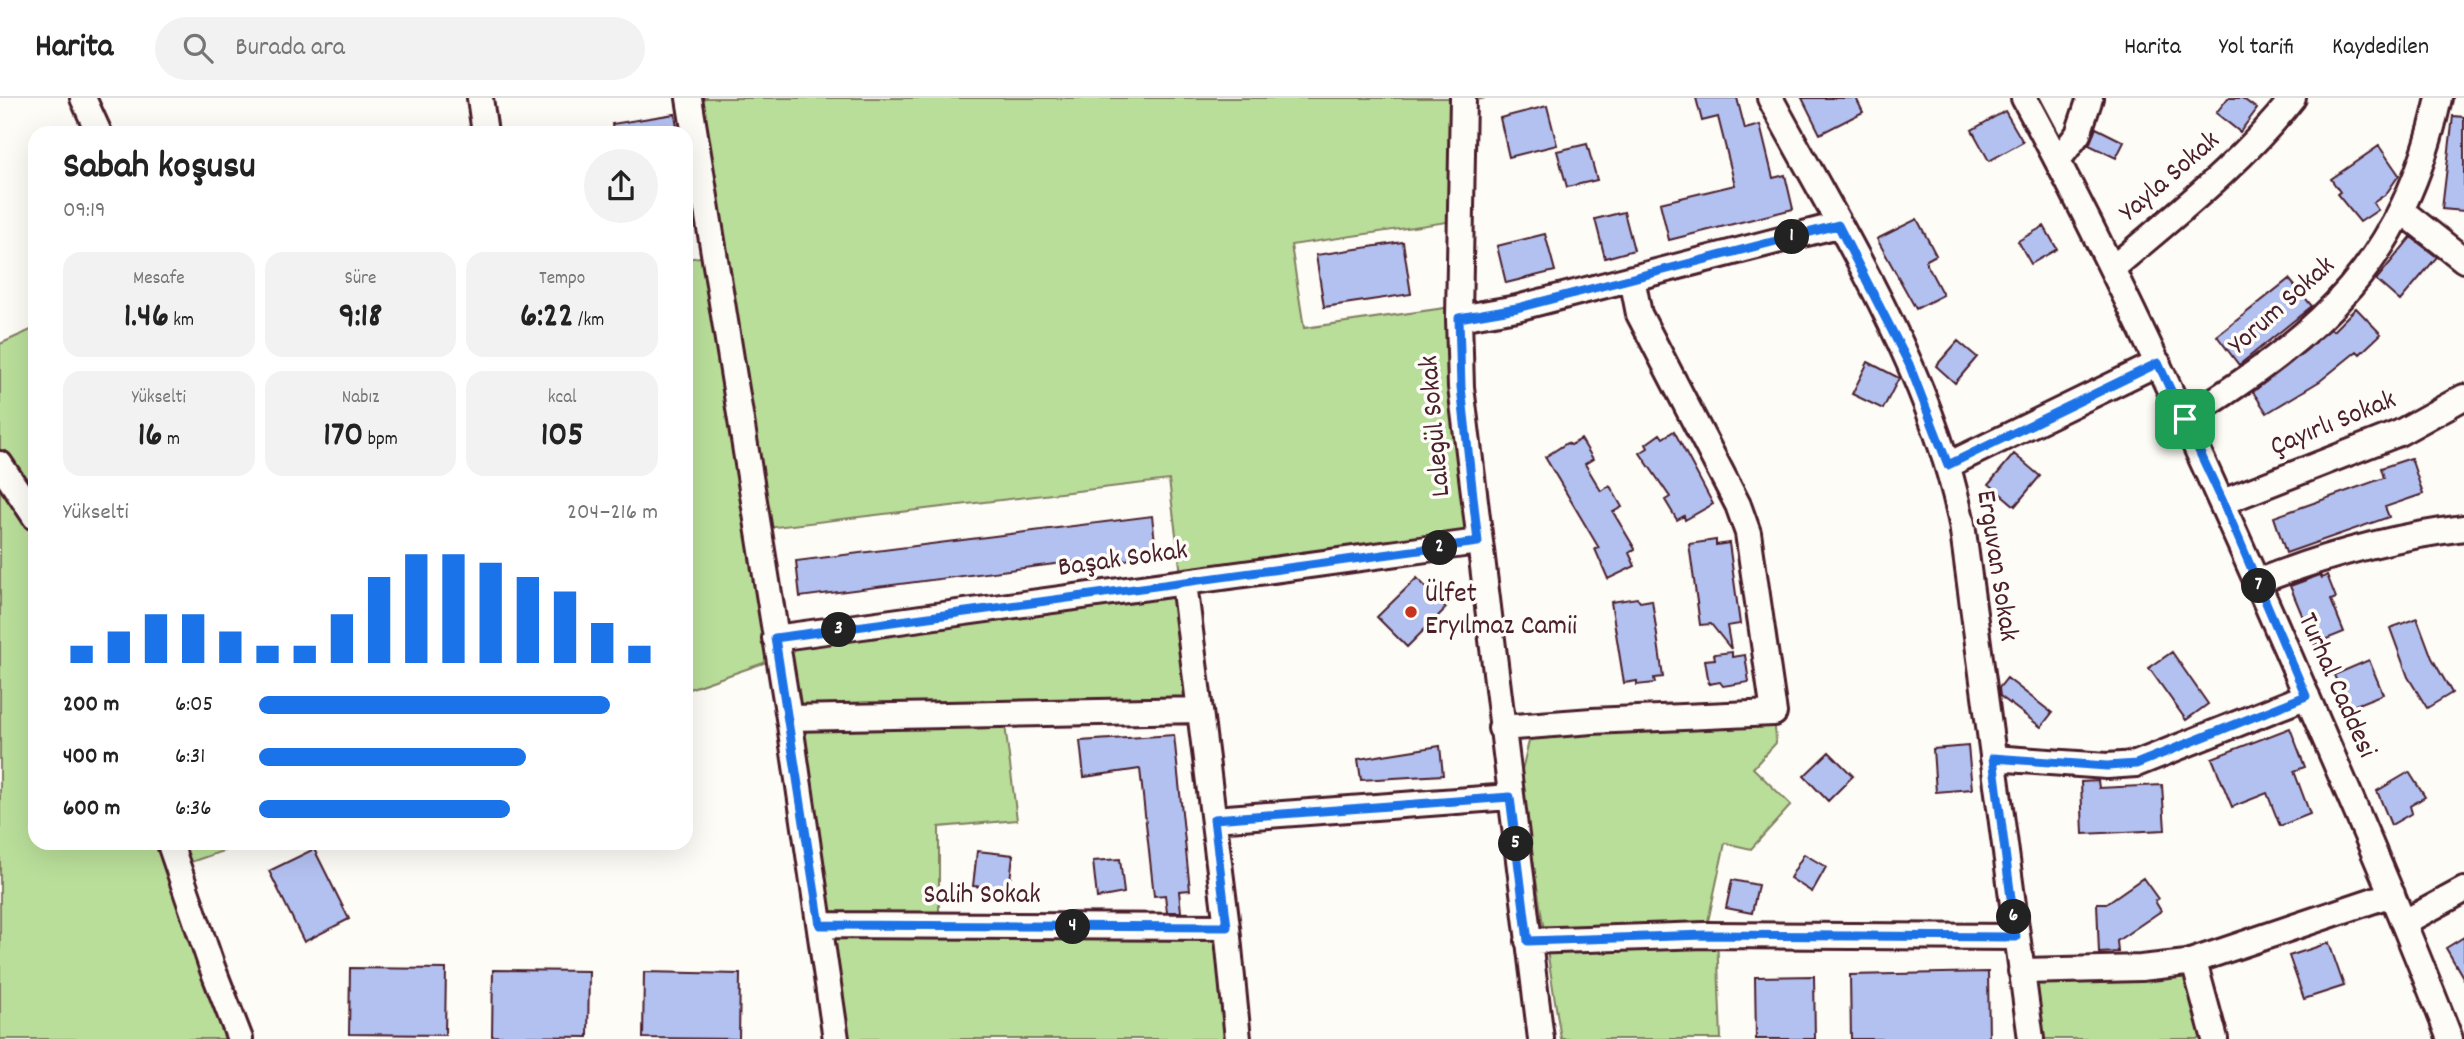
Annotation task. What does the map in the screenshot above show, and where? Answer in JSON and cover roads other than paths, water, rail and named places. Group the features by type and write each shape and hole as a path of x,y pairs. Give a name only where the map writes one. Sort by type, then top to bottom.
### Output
{"street":[{"path":"83,98 96,126"},
{"path":"480,98 484,126"},
{"path":"689,98 789,718 836,1039"},
{"name":"Erguvan Sokak","path":"1770,98 1909,364 1948,465 1962,524 2031,1039"},
{"name":"Turhal Caddesi","path":"2024,98 2113,268 2223,502 2405,922 2450,1039"},
{"path":"2058,160 2078,134 2090,98"},
{"name":"Yayla Sokak","path":"2113,268 2260,138 2293,98"},
{"name":"Lalegül Sokak","path":"1470,100 1459,318 1461,387 1541,1039"},
{"name":"Yorum Sokak","path":"2185,419 2280,355 2333,309 2383,246 2402,211 2425,156 2432,100"},
{"path":"2402,211 2464,260"},
{"path":"1459,318 1517,308 1838,225"},
{"path":"1502,729 1592,721 1774,713 1748,533 1738,505 1639,314 1632,278"},
{"path":"1948,465 2158,363"},
{"name":"Çayırlı Sokak","path":"2223,502 2399,433 2464,397"},
{"path":"0,464 28,506"},
{"path":"2257,582 2320,557 2367,544 2464,528"},
{"name":"Başak Sokak","path":"775,638 1478,542"},
{"path":"1184,583 1227,927 1238,1039"},
{"path":"1993,758 2107,766 2136,764 2306,696"},
{"path":"789,718 1200,710"},
{"path":"1214,819 1510,797"},
{"path":"172,850 240,1039"},
{"path":"2405,922 2464,890"},
{"path":"2021,971 2141,968 2193,962 2392,894"},
{"name":"Salih Sokak","path":"820,925 1227,927"},
{"path":"1528,941 1705,935 2016,937"},
{"path":"2193,962 2215,1039"}],"place":[{"name":"Ülfet Eryılmaz Camii","path":"1411,612"}]}
